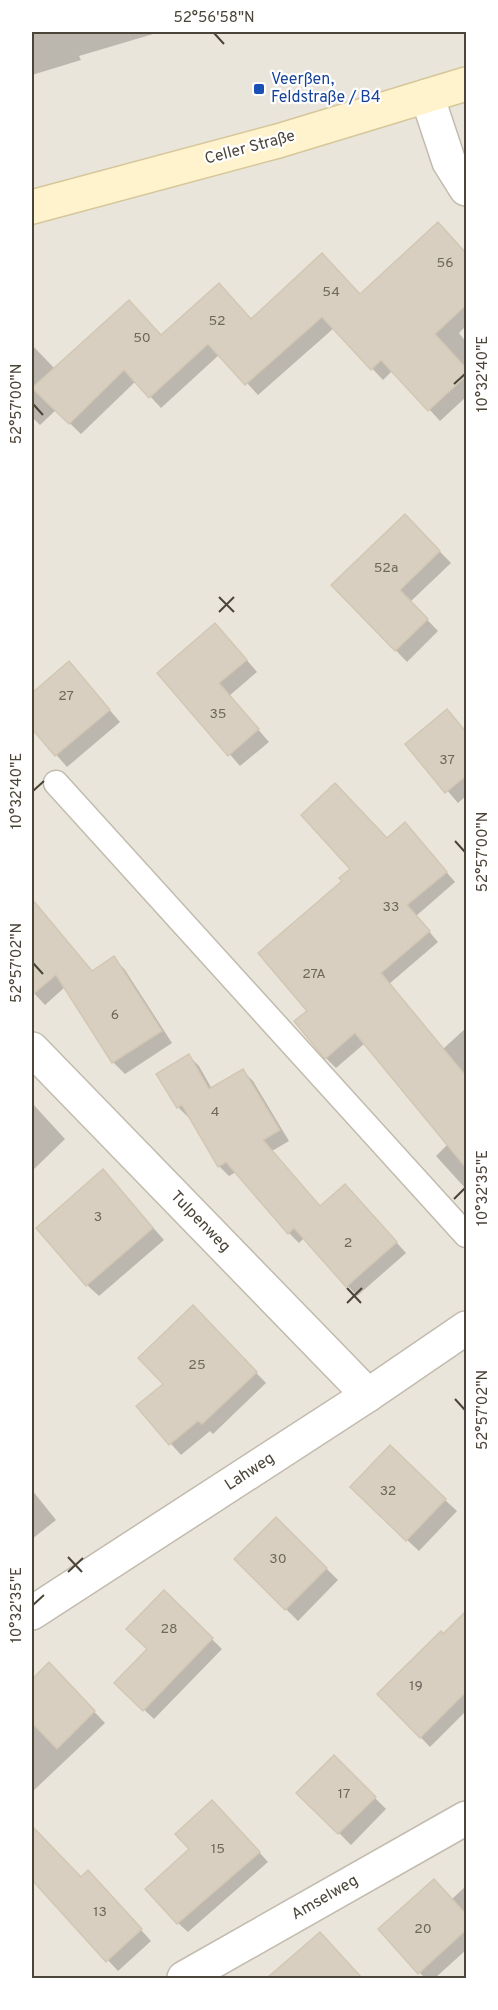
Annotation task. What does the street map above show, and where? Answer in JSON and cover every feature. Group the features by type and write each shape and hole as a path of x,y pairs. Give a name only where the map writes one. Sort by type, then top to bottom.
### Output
{"street":[{"name":"Celler Straße","path":"32,207 278,141 466,84"},
{"path":"427,96 449,162 466,189"},
{"name":"Tulpenweg","path":"32,1049 368,1395"},
{"name":"Lahweg","path":"32,1613 466,1329"},
{"name":"Amselweg","path":"184,1978 466,1818"}],"lane":[{"path":"56,783 466,1235"}],"shaded area":[{"path":"32,32 466,32 466,1978 32,1978"}],"building":[{"path":"438,222 466,253 466,305 435,334 466,368 466,376 428,411 381,360 371,370 322,317 245,385 208,344 149,398 124,370 69,424 32,388 129,300 161,335 219,283 251,319 322,253 360,294"},
{"path":"405,514 440,551 400,590 428,619 395,651 331,585"},
{"path":"215,623 247,660 219,683 259,729 228,756 157,673"},
{"path":"69,661 110,710 55,756 32,729 32,693"},
{"path":"447,709 466,732 466,776 445,793 405,744"},
{"path":"335,783 387,838 405,822 447,872 407,905 430,931 381,973 466,1076 466,1168 355,1033 325,1059 294,1021 307,1011 258,953 342,881 339,878 350,869 301,815"},
{"path":"32,899 92,971 114,956 162,1031 112,1063 56,975 32,995"},
{"path":"189,1054 209,1089 243,1069 280,1130 263,1140 320,1206 345,1184 397,1242 346,1287 294,1228 288,1234 226,1162 218,1167 182,1105 177,1108 156,1074"},
{"path":"103,1169 153,1228 86,1286 36,1228"},
{"path":"193,1305 257,1372 202,1424 198,1421 169,1445 136,1406 163,1384 138,1358"},
{"path":"390,1445 446,1499 406,1541 350,1487"},
{"path":"276,1517 327,1568 285,1610 234,1559"},
{"path":"164,1590 213,1638 143,1711 114,1683 147,1649 126,1629"},
{"path":"466,1611 466,1692 420,1738 377,1694 441,1631 443,1634"},
{"path":"49,1662 95,1711 57,1749 32,1723 32,1679"},
{"path":"334,1755 376,1797 338,1834 296,1793"},
{"path":"212,1800 260,1852 177,1924 145,1889 189,1849 175,1834"},
{"path":"32,1826 81,1877 88,1870 142,1929 106,1962 32,1880"},
{"path":"434,1879 466,1914 466,1930 418,1974 378,1929"},
{"path":"320,1932 362,1978 267,1978"}],"place":[{"name":"Veerßen, Feldstraße / B4","path":"259,89"}]}
